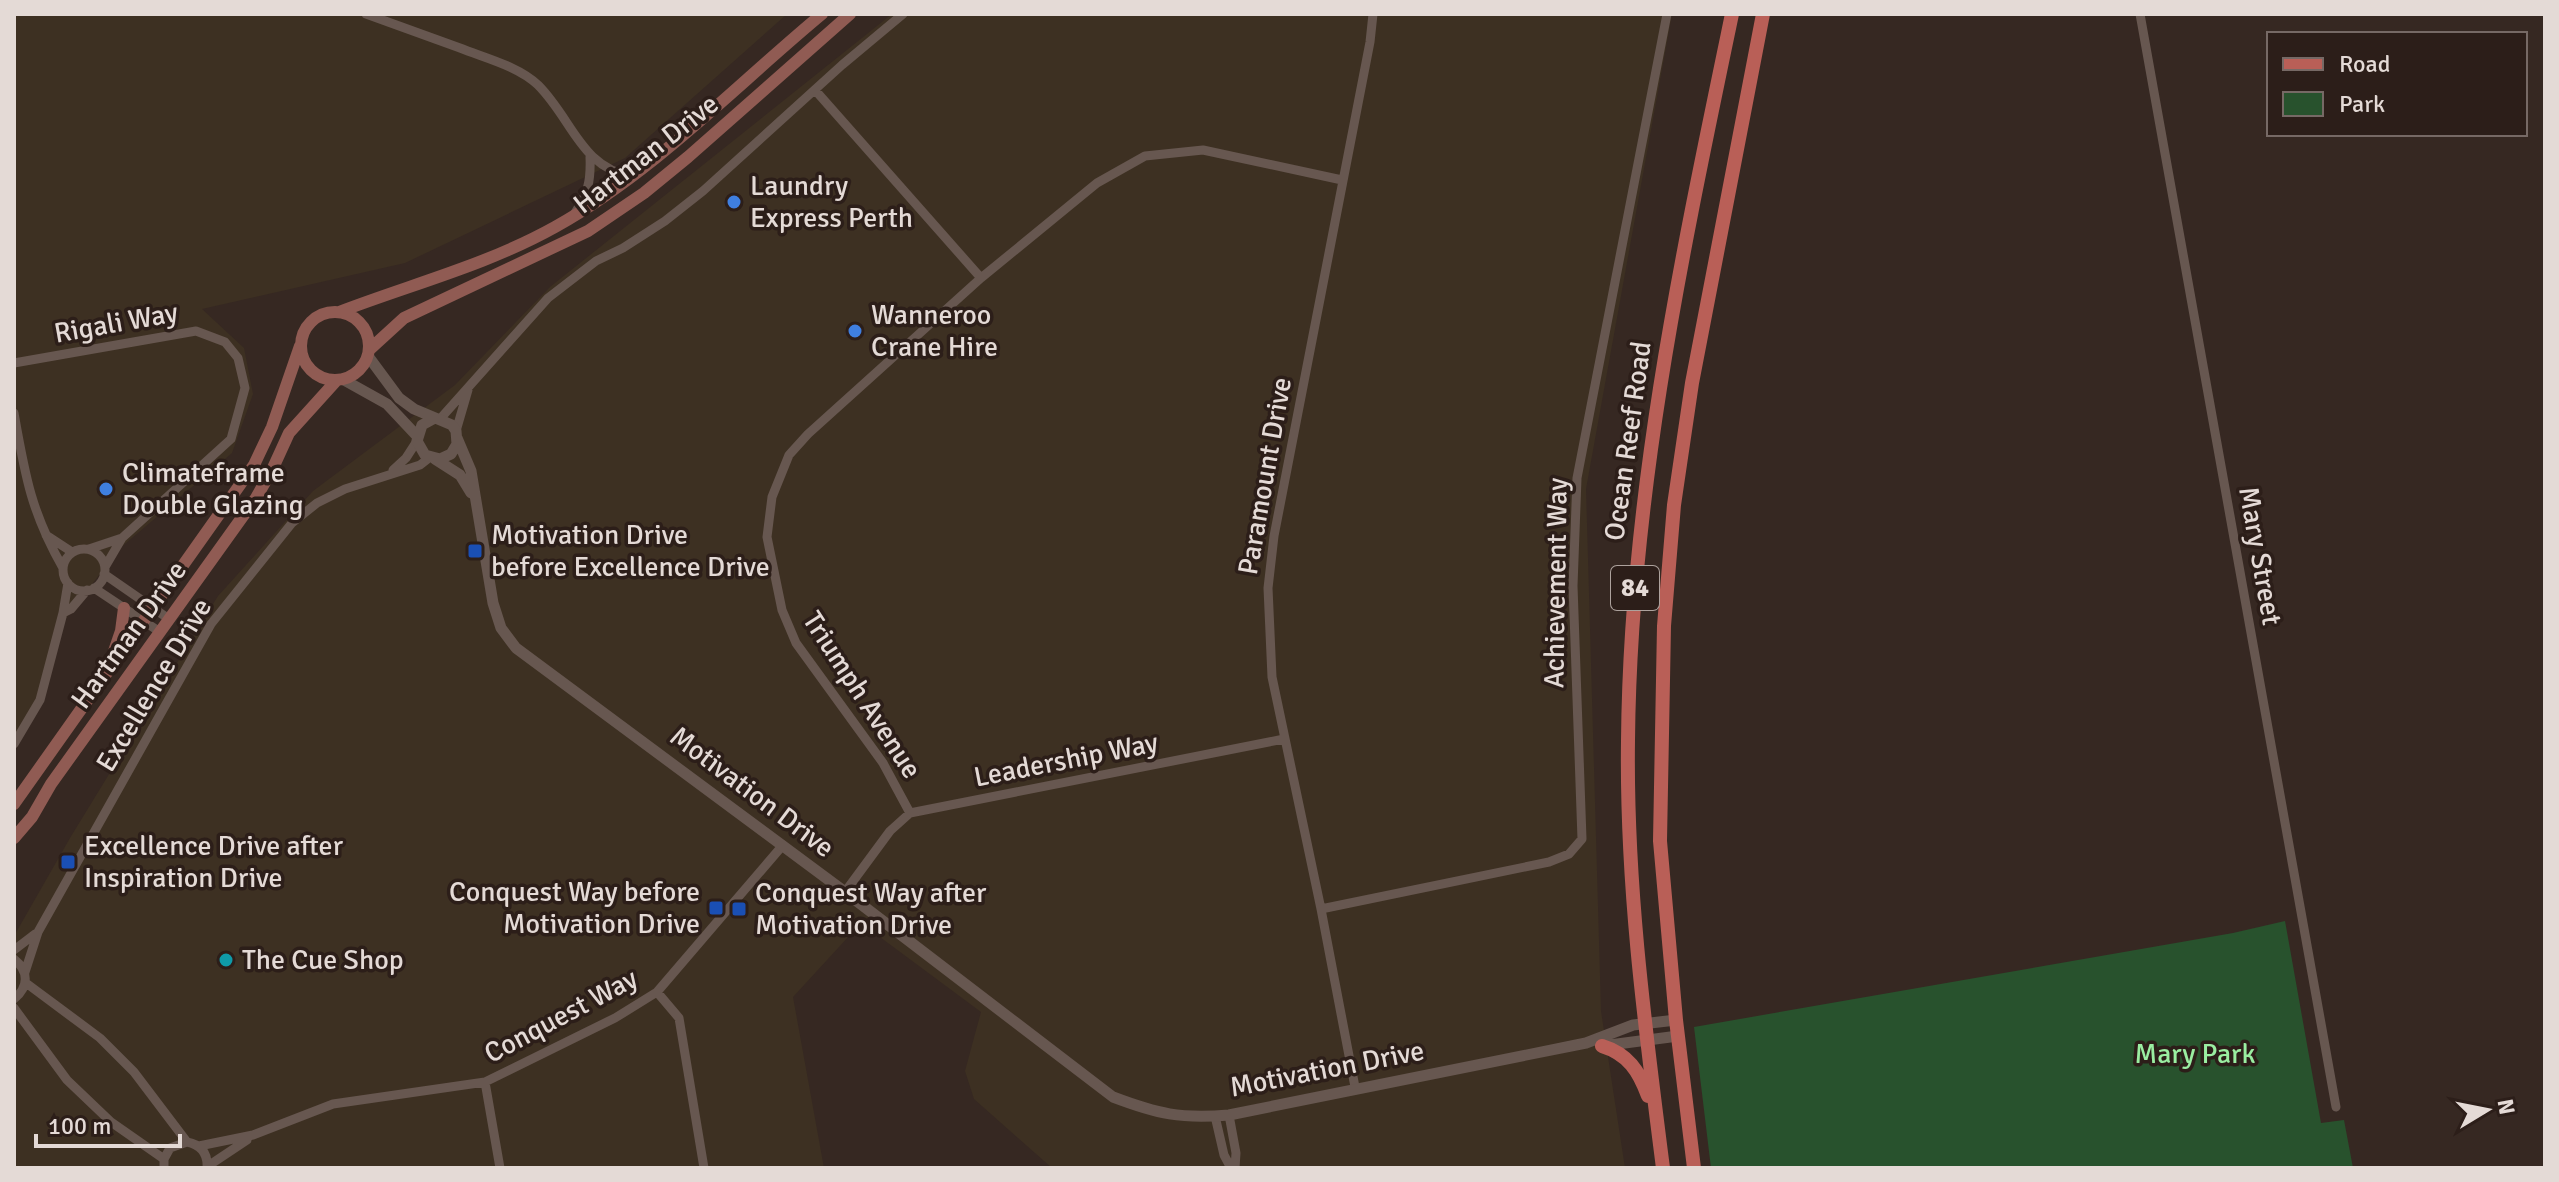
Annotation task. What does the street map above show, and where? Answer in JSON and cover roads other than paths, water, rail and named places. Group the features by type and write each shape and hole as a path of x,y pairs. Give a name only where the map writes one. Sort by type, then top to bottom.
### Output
{"main road":[{"name":"Hartman Drive","path":"339,312 478,264 572,217 633,177 822,14"},
{"name":"Hartman Drive","path":"368,353 404,318 588,231 644,193 850,14"},
{"path":"1719,76 1721,14"},
{"name":"Ocean Reef Road","path":"1663,1168 1646,1030 1631,860 1628,742 1632,623 1642,501 1686,242 1732,14"},
{"name":"Ocean Reef Road","path":"1694,1168 1676,1020 1660,841 1664,626 1674,505 1692,383 1763,14"},
{"path":"339,312 348,314 362,325 366,332 368,353 355,375 340,381 315,375 307,367 300,346 304,330 315,317 339,312"},
{"name":"Hartman Drive","path":"14,804 254,465 279,408 300,346"},
{"name":"Hartman Drive","path":"14,838 32,817 51,784 256,498 296,422 340,381"},
{"path":"106,674 121,631 124,608"},
{"path":"1602,1046 1617,1050 1634,1065 1657,1123"}],"street":[{"path":"366,14 506,66 535,82 561,110 590,157 615,174 633,177"},
{"path":"417,438 422,425 436,419 472,384 548,298 572,277 665,221 903,14"},
{"name":"Paramount Drive","path":"1355,1087 1272,677 1268,588 1274,536 1373,14"},
{"name":"Achievement Way","path":"1321,909 1549,862 1569,854 1582,839 1573,586 1577,478 1667,14"},
{"name":"Mary Street","path":"2140,14 2336,1107"},
{"path":"815,90 981,278"},
{"name":"Triumph Avenue","path":"910,813 883,763 796,643 782,610 767,537 772,497 789,455 808,434 981,278 1097,183 1145,156 1203,150 1342,180"},
{"path":"572,217 588,194 592,179 590,157"},
{"name":"Rigali Way","path":"14,363 196,331 225,342 238,358 245,388 231,439 122,538"},
{"path":"368,353 399,398 436,419 446,421 457,435"},
{"path":"340,381 387,404 417,438 421,451 432,458 451,454 462,404 472,384"},
{"path":"14,413 27,488 43,533 68,583 40,700 14,744"},
{"name":"Motivation Drive","path":"457,435 470,464 493,603 501,628 516,648 783,845 1113,1097 1164,1115 1192,1118 1229,1115 1646,1030 1678,1036"},
{"name":"Excellence Drive","path":"387,474 401,464 417,438"},
{"name":"Motivation Drive","path":"432,458 460,475 476,504"},
{"name":"Excellence Drive","path":"14,999 23,991 38,932 211,624 292,523 317,503 345,489 420,465 432,458"},
{"path":"43,533 72,552"},
{"path":"63,568 72,552 122,538"},
{"path":"63,613 90,589 122,538"},
{"path":"89,549 98,554 104,571 169,619"},
{"path":"68,583 79,590 90,589 160,632"},
{"name":"Leadership Way","path":"910,813 1284,739"},
{"path":"845,892 890,831 910,813"},
{"name":"Conquest Way","path":"199,1146 253,1135 333,1104 485,1082 615,1018 657,992 783,845"},
{"name":"Excellence Drive","path":"14,950 38,932"},
{"path":"14,959 25,978 88,1027 134,1072 187,1142"},
{"path":"657,992 679,1018 704,1168"},
{"path":"14,1008 67,1080 111,1122 164,1163 175,1144 187,1142 199,1146 208,1167"},
{"name":"Motivation Drive","path":"1586,1043 1602,1046 1676,1020"},
{"path":"485,1082 500,1168"},
{"path":"1229,1115 1236,1153 1233,1168"},
{"path":"1215,1116 1224,1155 1233,1168"},
{"name":"Conquest Way","path":"208,1167 253,1135"}],"place":[{"name":"Laundry Express Perth","path":"734,202"},
{"name":"Wanneroo Crane Hire","path":"855,331"},
{"name":"Climateframe Double Glazing","path":"106,489"},
{"name":"Motivation Drive before Excellence Drive","path":"475,551"},
{"name":"Excellence Drive after Inspiration Drive","path":"68,862"},
{"name":"Conquest Way before Motivation Drive","path":"716,908"},
{"name":"Conquest Way after Motivation Drive","path":"739,909"},
{"name":"The Cue Shop","path":"226,960"}],"park label":[{"name":"Mary Park","path":"2195,1054"}]}
